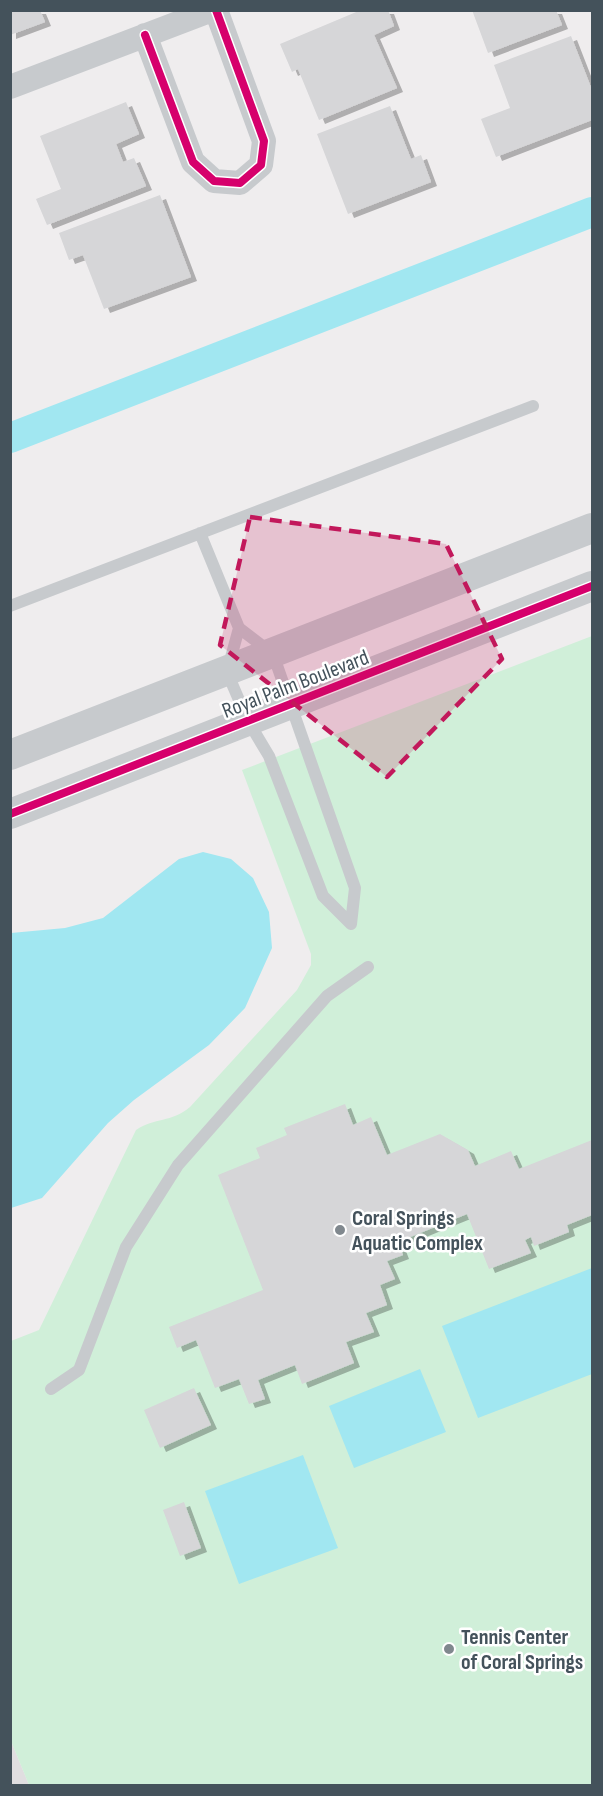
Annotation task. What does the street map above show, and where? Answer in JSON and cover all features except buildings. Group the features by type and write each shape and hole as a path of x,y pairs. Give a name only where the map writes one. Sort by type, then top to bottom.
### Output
{"street":[{"path":"10,87 145,35 214,10 264,141 261,165 240,183 214,181 193,162 145,35"},
{"name":"Royal Palm Boulevard","path":"10,755 592,528"},
{"name":"Royal Palm Boulevard","path":"10,814 592,586"}],"lane":[{"path":"10,606 533,406"},
{"path":"200,533 239,628 273,654 354,888 351,924 323,896 269,756 248,721 227,672 239,628"},
{"path":"51,1389 79,1370 126,1246 178,1165 327,996 368,967"}],"highlighted area":[{"path":"250,517 446,544 502,659 387,777 220,645"}],"shaded area":[{"path":"11,1741 29,1785 11,1785"}],"green space":[{"name":"Coral Springs Aquatic Complex","path":"592,636 592,1785 29,1785 11,1741 11,1341 39,1330 136,1130 150,1123 176,1116 190,1107 297,990 311,965 311,954 242,770"}],"water":[{"path":"203,852 231,859 253,878 269,912 272,948 245,1008 209,1045 134,1100 108,1123 42,1198 11,1208 11,933 65,928 103,918 179,859"},
{"path":"592,1268 592,1374 478,1418 442,1326"},
{"path":"420,1369 446,1432 354,1468 329,1406"},
{"path":"303,1455 338,1548 239,1584 205,1491"}],"waterway":[{"path":"10,438 592,212"}],"cycle path":[{"path":"145,35 193,162 214,181 240,183 261,165 264,141 216,10"},
{"path":"10,814 592,586"}],"place":[{"name":"Coral Springs Aquatic Complex","path":"340,1230"},
{"name":"Tennis Center of Coral Springs","path":"449,1649"}]}
